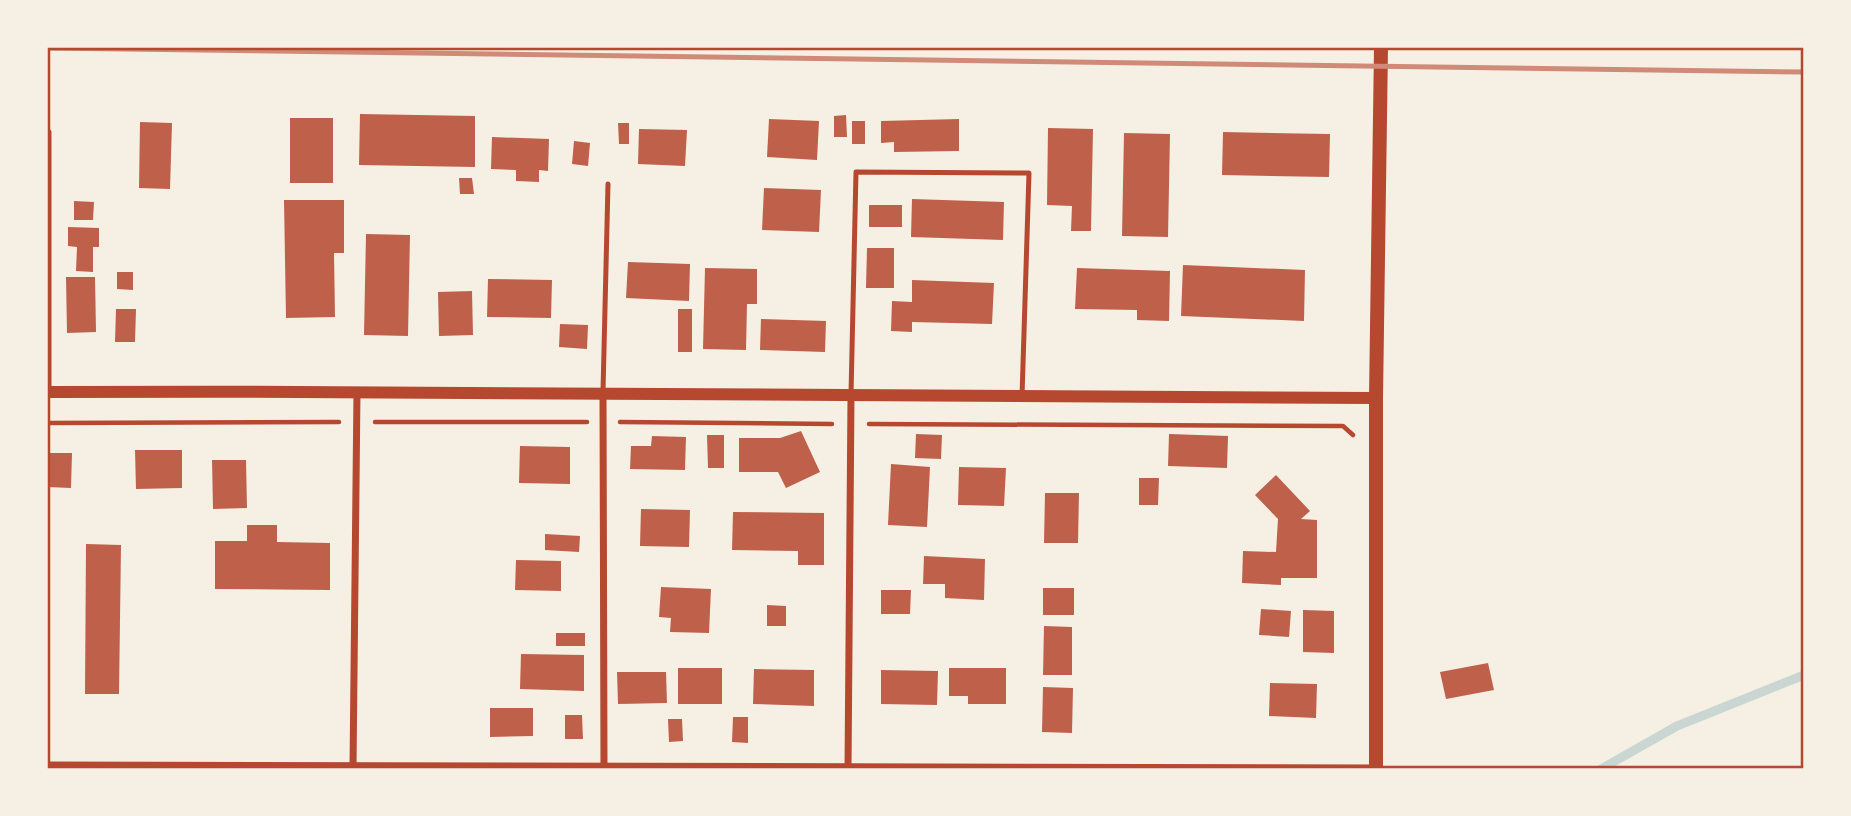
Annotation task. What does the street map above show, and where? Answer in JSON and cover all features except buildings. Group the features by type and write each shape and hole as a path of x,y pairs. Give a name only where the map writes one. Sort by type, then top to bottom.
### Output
{"main road":[{"path":"1376,769 1376,398 1381,47"}],"street":[{"path":"48,393 357,391 1376,398"},
{"path":"354,767 357,391"},
{"path":"603,393 604,768"},
{"path":"848,768 851,396"},
{"path":"47,765 1376,769"}],"lane":[{"path":"48,393 49,132"},
{"path":"851,396 856,172 1029,173 1023,397"},
{"path":"603,393 608,184"}],"waterway":[{"path":"1601,769 1677,726 1804,675"}],"railway":[{"path":"47,48 1804,72"}]}
